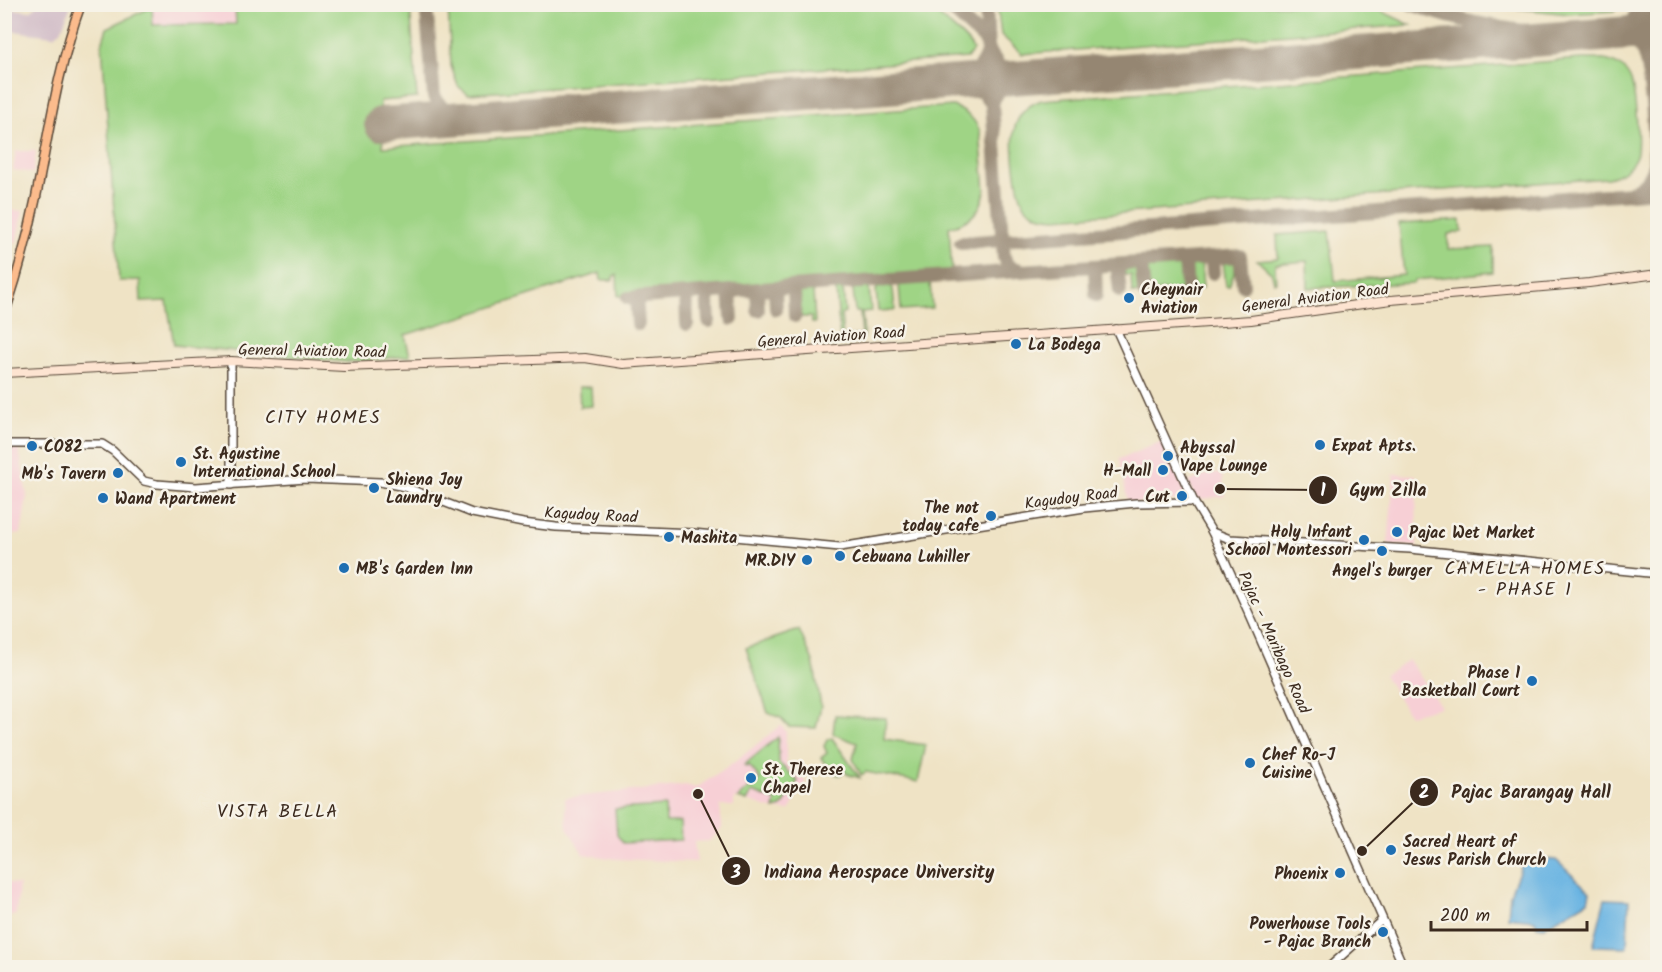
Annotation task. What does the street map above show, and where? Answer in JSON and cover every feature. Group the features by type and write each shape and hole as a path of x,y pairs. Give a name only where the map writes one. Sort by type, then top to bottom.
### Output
{"main road":[{"path":"4,316 36,198 61,72 81,4"},
{"name":"General Aviation Road","path":"4,373 231,361 345,367 585,358 623,364 1251,320 1391,300 1600,282 1658,274"}],"street":[{"name":"Pajac - Maribago Road","path":"1116,329 1194,502 1212,532 1404,968"},
{"path":"231,361 233,411 231,485"},
{"name":"Kagudoy Road","path":"4,444 102,444 113,451 144,481 157,484 231,485 306,479 380,482 405,488 472,513 523,523 556,527 693,533 840,547 1084,508 1136,503 1194,502"},
{"path":"1212,532 1230,539 1410,549 1658,574"},
{"path":"1219,548 1230,539"},
{"path":"1328,968 1382,920"}],"shaded area":[{"path":"156,4 235,5 236,24 152,25 152,7"},
{"path":"38,5 71,5 61,31 53,36 5,30 5,8 30,11"},
{"path":"16,151 36,151 33,173 13,170"},
{"path":"4,209 23,211 16,243 5,239"},
{"name":"H-Mall","path":"1163,441 1188,499 1128,503 1119,459"},
{"path":"5,447 19,449 27,496 21,534 5,535"},
{"path":"1211,473 1222,476 1225,496 1196,500 1188,482"},
{"path":"1394,474 1416,475 1417,547 1388,544"},
{"path":"1409,660 1441,707 1409,715 1384,675"},
{"path":"781,725 786,732 786,763 806,782 789,811 771,809 738,798 734,799 734,806 720,806 722,828 709,841 694,842 697,862 615,859 583,854 567,827 565,798 686,785 696,788 736,761"},
{"path":"5,882 19,885 16,915 7,916 5,934"}],"green space":[{"path":"1620,4 1614,11 1569,14 1483,5"},
{"path":"235,5 410,5 417,98 380,101 383,147 953,106 970,116 980,132 985,191 983,199 973,215 949,227 952,273 618,296 617,275 613,276 613,280 601,280 600,273 405,335 410,356 348,362 174,345 167,301 141,302 140,280 119,281 102,44 107,28 152,7 153,25 236,24"},
{"path":"448,5 929,5 965,39 973,50 967,58 468,94 458,86 451,66"},
{"path":"997,5 1368,5 1411,25 1022,54 1001,35"},
{"path":"1581,59 1602,60 1617,64 1627,73 1632,84 1637,129 1636,156 1625,170 1608,178 1056,218 1040,216 1029,210 1022,201 1019,191 1014,154 1014,131 1020,115 1042,100"},
{"path":"1461,220 1462,232 1448,234 1448,249 1493,247 1493,272 1415,280 1414,283 1308,288 1307,261 1275,264 1276,282 1274,282 1272,274 1257,260 1278,258 1277,235 1330,231 1335,281 1404,275 1399,224"},
{"path":"1238,259 1229,286 1226,286 1223,260"},
{"path":"1201,261 1203,288 1189,289 1188,265 1190,262"},
{"path":"1178,263 1183,268 1185,289 1147,292 1144,266"},
{"path":"1139,267 1140,293 1132,293 1131,275 1125,275 1124,268"},
{"path":"930,282 932,308 901,310 899,285"},
{"path":"890,285 893,289 895,310 878,311 876,290 879,286"},
{"path":"869,287 871,311 862,312 864,337 840,339 836,289 843,289 845,313 841,314 843,337 862,335 860,312 855,312 853,288"},
{"path":"813,291 815,323 812,323 811,317 797,317 796,292"},
{"path":"579,387 591,387 592,406 580,407"},
{"path":"799,630 813,661 821,706 816,728 789,727 781,718 768,713 746,648"},
{"path":"835,715 886,718 884,739 926,745 918,782 866,772 861,775 853,759 857,743 833,734"},
{"path":"778,737 779,763 798,781 782,807 774,809 776,801 752,792 747,801 738,798 760,779 749,765 746,767 744,765"},
{"path":"832,738 860,778 847,774 844,770 840,775 831,772 821,758 827,753 824,746 827,740"},
{"path":"665,806 666,822 680,822 681,840 623,843 617,835 615,809"}],"water":[{"path":"1525,857 1556,860 1590,892 1588,901 1544,927 1537,926 1535,920 1508,917 1510,894"},
{"path":"1605,899 1629,900 1627,947 1593,946"}],"taxiway":[{"path":"426,4 434,97 446,112 456,118"},
{"path":"945,4 985,40 999,66 1010,74 1023,77"},
{"path":"962,81 979,68 987,54 986,4"},
{"path":"1411,4 1472,22 1575,37"},
{"path":"1612,34 1630,23 1640,4"},
{"path":"1642,4 1647,13 1658,23"},
{"path":"1612,34 1630,39 1643,52 1651,91 1655,148 1653,170 1644,184 1631,192"},
{"path":"1648,62 1651,49 1658,40"},
{"path":"1020,270 1009,266 1004,258 992,104 1003,86 1023,77"},
{"path":"962,81 980,89 992,104"},
{"path":"961,243 1658,191"},
{"path":"628,298 1240,256 1243,285"},
{"path":"1212,258 1213,273"},
{"path":"1185,260 1187,289"},
{"path":"1141,263 1144,292"},
{"path":"1117,265 1120,291"},
{"path":"1095,266 1096,295"},
{"path":"794,287 795,316"},
{"path":"775,288 776,309"},
{"path":"757,289 758,310"},
{"path":"730,291 732,319"},
{"path":"707,293 709,321"},
{"path":"686,294 687,324"},
{"path":"636,298 638,324"}],"runway":[{"path":"381,124 1658,31"}],"place":[{"name":"Cheynair Aviation","path":"1129,298"},
{"name":"La Bodega","path":"1016,344"},
{"name":"Expat Apts.","path":"1320,445"},
{"name":"CO82","path":"32,446"},
{"name":"Abyssal Vape Lounge","path":"1168,456"},
{"name":"St. Agustine International School","path":"181,462"},
{"name":"H-Mall","path":"1163,470"},
{"name":"Mb's Tavern","path":"118,473"},
{"name":"Shiena Joy Laundry","path":"374,488"},
{"name":"Gym Zilla","path":"1220,489"},
{"name":"Cut","path":"1182,496"},
{"name":"Wand Apartment","path":"103,498"},
{"name":"The not today cafe","path":"991,516"},
{"name":"Pajac Wet Market","path":"1397,532"},
{"name":"Mashita","path":"669,537"},
{"name":"Holy Infant School Montessori","path":"1364,540"},
{"name":"Angel's burger","path":"1382,551"},
{"name":"Cebuana Luhiller","path":"840,556"},
{"name":"MR.DIY","path":"807,560"},
{"name":"MB's Garden Inn","path":"344,568"},
{"name":"Phase 1 Basketball Court","path":"1532,681"},
{"name":"Chef Ro-J Cuisine","path":"1250,763"},
{"name":"St. Therese Chapel","path":"751,778"},
{"name":"Indiana Aerospace University","path":"698,794"},
{"name":"Sacred Heart of Jesus Parish Church","path":"1391,850"},
{"name":"Pajac Barangay Hall","path":"1362,851"},
{"name":"Phoenix","path":"1340,873"},
{"name":"Powerhouse Tools - Pajac Branch","path":"1383,932"}],"district":[{"name":"CITY HOMES","path":"323,417"},
{"name":"CAMELLA HOMES - PHASE 1","path":"1525,578"},
{"name":"VISTA BELLA","path":"278,811"}]}
